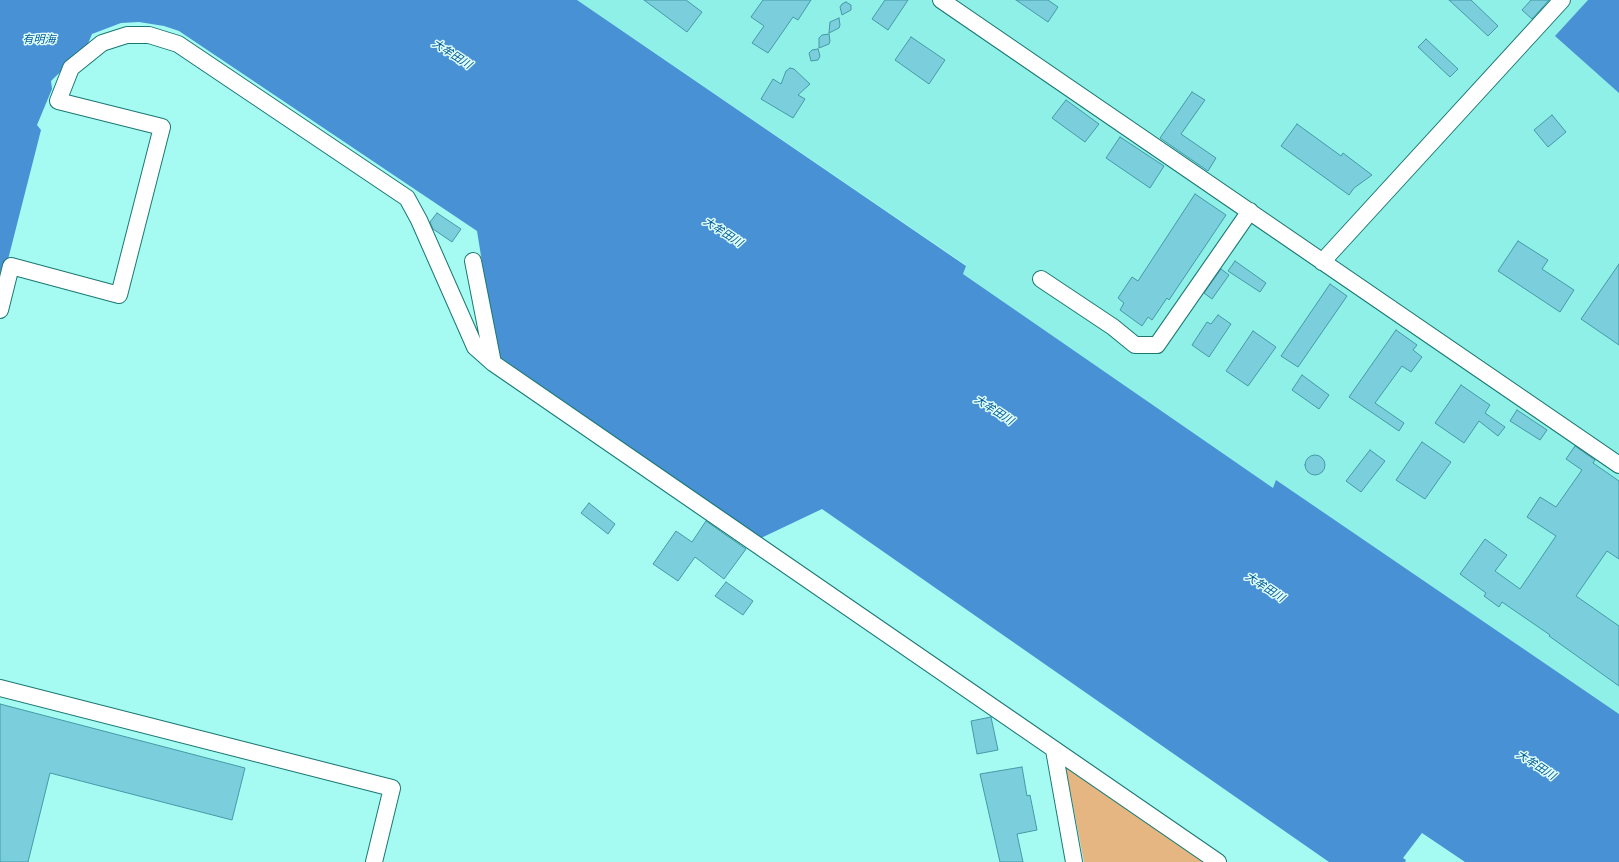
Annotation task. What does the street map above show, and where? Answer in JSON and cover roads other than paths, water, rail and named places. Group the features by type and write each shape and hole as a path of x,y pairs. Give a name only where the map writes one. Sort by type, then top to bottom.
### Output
{"street":[{"path":"941,0 1619,464"},
{"path":"1322,262 1562,0"},
{"path":"0,310 11,266 119,295 162,128 58,101 71,68 102,43 128,35 149,35 178,44 407,198 419,220 475,347 493,362 1218,862"},
{"path":"1041,279 1113,327 1135,345 1157,345 1250,211"},
{"path":"473,261 493,362"},
{"path":"0,688 392,788 374,862"},
{"path":"1054,750 1074,862"}],"water":[{"path":"0,0 577,0 966,266 963,274 1273,488 1276,480 1619,714 1619,862 1465,862 1422,833 1403,858 1406,860 1405,862 1329,862 822,509 761,538 497,355 477,231 179,31 164,26 139,22 121,23 92,34 87,46 51,81 52,89 37,125 41,130 0,291"},
{"path":"1588,0 1619,0 1619,93 1555,36"}],"water label":[{"name":"有明海","path":"39,39"},
{"name":"大牟田川","path":"452,54"},
{"name":"大牟田川","path":"723,232"},
{"name":"大牟田川","path":"994,410"},
{"name":"大牟田川","path":"1265,587"},
{"name":"大牟田川","path":"1536,765"}]}
